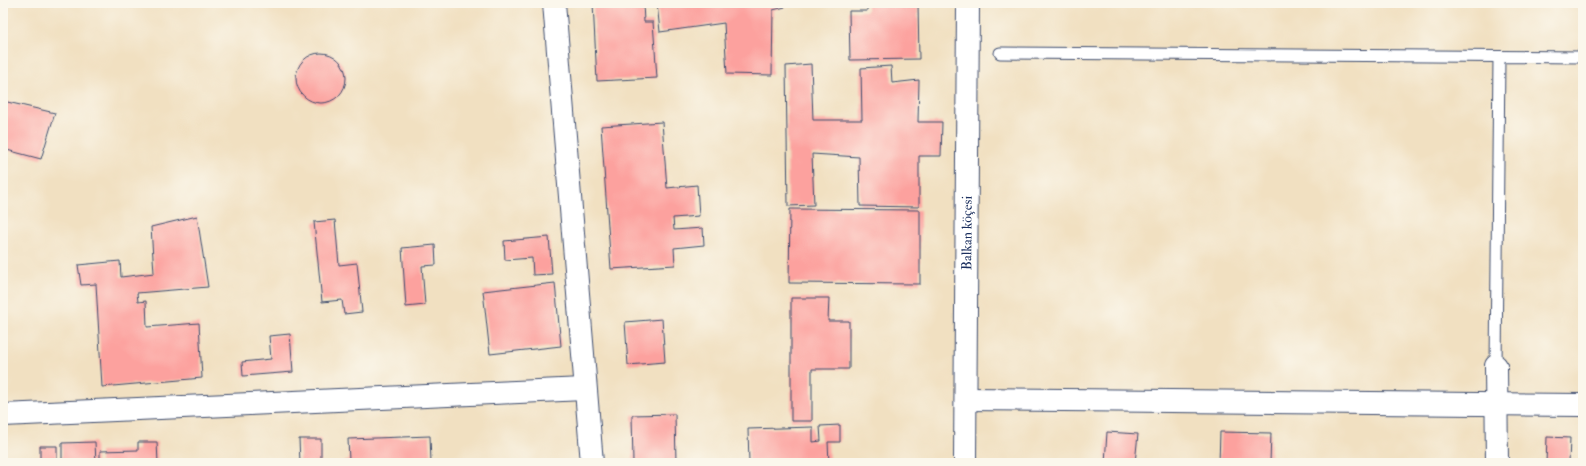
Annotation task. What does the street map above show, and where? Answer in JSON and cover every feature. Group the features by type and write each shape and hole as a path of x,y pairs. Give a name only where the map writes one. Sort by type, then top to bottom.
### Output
{"street":[{"path":"554,3 584,389 592,463"},
{"name":"Balkan köçesi","path":"965,463 968,3"},
{"path":"1496,366 1497,463"},
{"path":"3,415 584,389"},
{"path":"966,399 1583,405"}],"lane":[{"path":"1000,53 1583,57"},
{"path":"1496,366 1499,57"}],"building":[{"path":"593,3 643,3 644,22 653,22 657,78 597,81"},
{"path":"657,3 784,3 785,7 773,10 772,75 727,74 724,23 660,32"},
{"path":"867,3 918,3 919,59 850,60 849,11 867,11"},
{"path":"316,53 326,53 339,60 346,73 346,83 339,96 326,103 316,103 307,99 300,92 296,83 296,73 300,64 307,57"},
{"path":"811,64 813,120 862,120 861,68 891,66 892,83 919,80 918,122 942,122 941,156 919,156 919,207 860,206 859,157 812,154 814,205 788,206 786,66"},
{"path":"3,101 55,113 41,159 3,149"},
{"path":"662,122 667,188 697,185 699,216 673,218 674,230 703,228 704,245 674,248 675,265 611,269 601,126"},
{"path":"790,209 920,210 920,284 789,283"},
{"path":"197,216 208,287 137,293 138,302 146,301 147,327 199,323 202,378 102,387 96,284 81,285 78,265 120,261 121,277 154,273 151,227"},
{"path":"335,220 339,265 357,263 362,312 344,314 342,300 322,302 314,222"},
{"path":"549,237 552,274 533,275 532,258 505,260 504,241"},
{"path":"435,245 436,265 422,266 425,305 406,307 402,248"},
{"path":"555,283 561,346 490,354 483,291"},
{"path":"791,298 829,298 828,321 849,321 849,369 812,369 812,421 791,421"},
{"path":"662,319 665,362 628,365 625,322"},
{"path":"290,334 293,372 243,376 242,362 271,359 269,336"},
{"path":"675,414 676,463 633,463 632,415"},
{"path":"840,425 840,442 828,442 829,463 749,463 748,429 813,427 813,442 821,441 820,426"},
{"path":"1107,432 1138,434 1135,463 1105,463"},
{"path":"1220,432 1271,433 1270,463 1219,463"},
{"path":"430,436 431,463 343,463 343,461 349,461 348,439"},
{"path":"1547,437 1570,438 1569,463 1546,463"},
{"path":"299,439 321,439 321,463 300,463"},
{"path":"95,442 96,463 62,463 62,443"},
{"path":"138,442 157,442 158,463 100,463 100,451 138,450"},
{"path":"40,446 57,446 57,463 40,463"}]}
